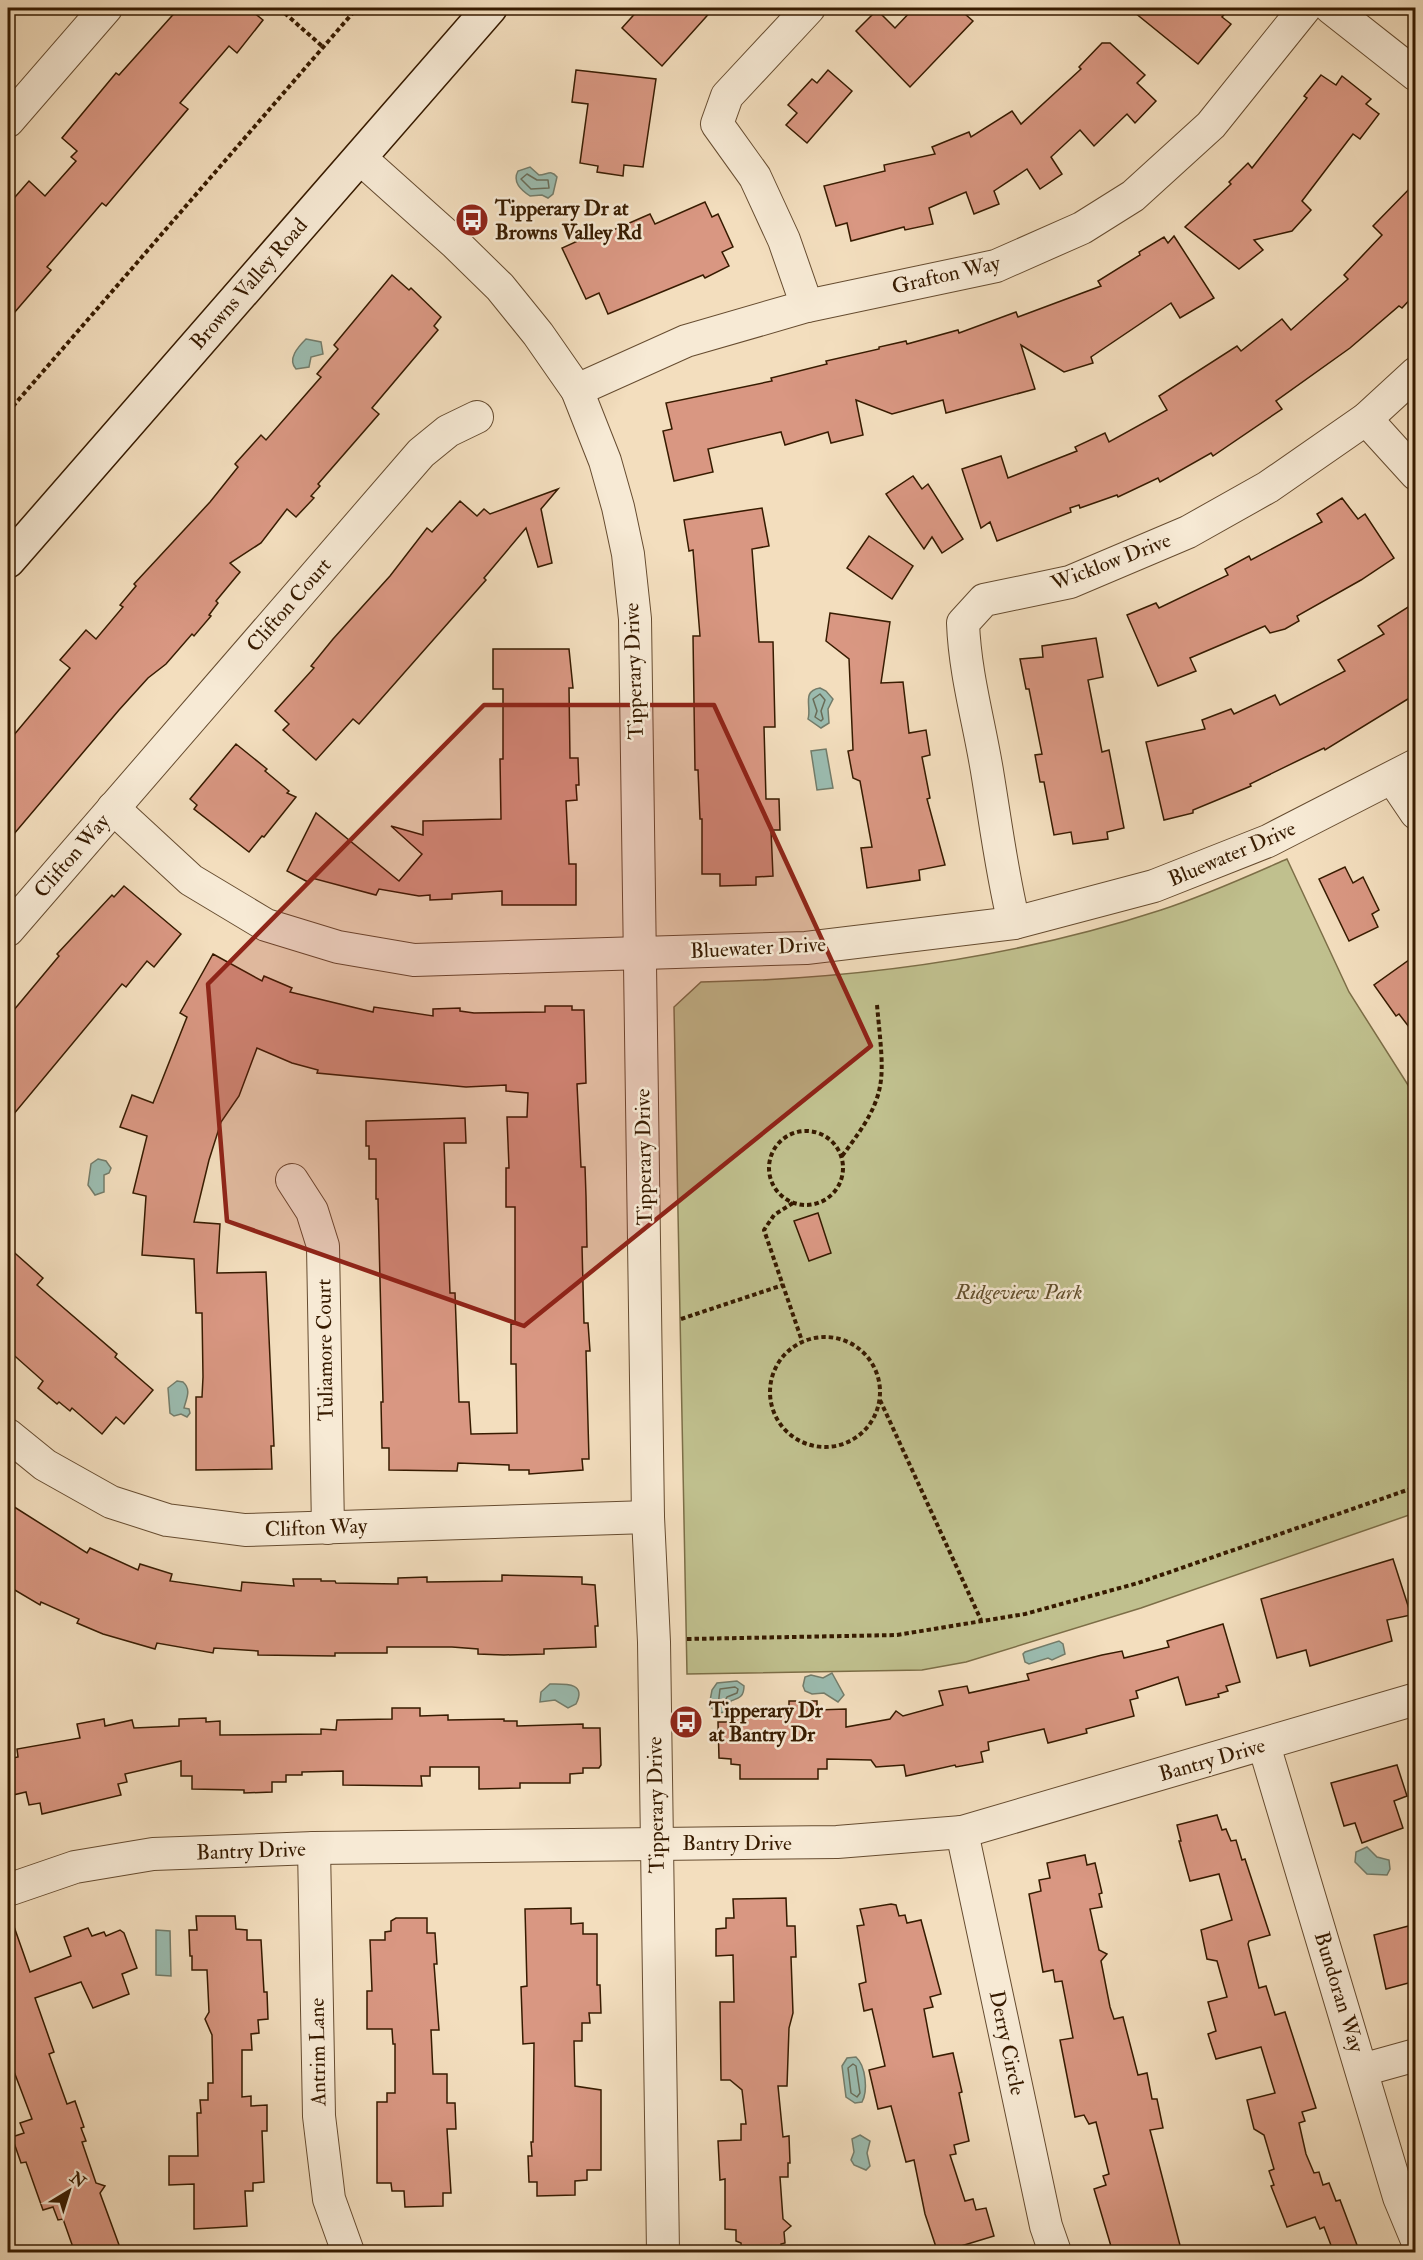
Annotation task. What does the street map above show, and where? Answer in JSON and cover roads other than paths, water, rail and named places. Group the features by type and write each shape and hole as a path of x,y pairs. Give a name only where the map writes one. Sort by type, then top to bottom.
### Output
{"main road":[{"name":"Browns Valley Road","path":"8,561 490,8"}],"street":[{"path":"8,121 106,8"},
{"path":"807,306 784,240 755,177 717,124 728,96 809,8"},
{"name":"Grafton Way","path":"577,390 686,341 807,306 996,266 1082,228 1133,196 1211,125 1305,8"},
{"path":"1331,8 1416,75"},
{"name":"Tipperary Drive","path":"360,158 455,243 500,287 538,334 577,390 604,461 618,507 627,554 635,619 648,1516 654,1642 663,2253"},
{"name":"Wicklow Drive","path":"1014,923 1003,880 988,776 964,658 963,623 984,600 1070,582 1188,532 1268,487 1366,419 1416,373"},
{"name":"Clifton Court","path":"113,808 421,453 448,431 477,417"},
{"path":"1366,419 1416,474"},
{"path":"1404,772 1416,813"},
{"name":"Bluewater Drive","path":"113,808 191,880 266,925 338,947 414,960 641,951 806,948 1014,923 1154,886 1268,841 1404,772"},
{"name":"Clifton Way","path":"8,930 113,808"},
{"name":"Tuliamore Court","path":"292,1180 312,1211 323,1246 328,1528"},
{"name":"Clifton Way","path":"8,1435 45,1465 111,1502 167,1520 245,1530 648,1516"},
{"name":"Bantry Drive","path":"8,1890 75,1867 153,1854 314,1848 837,1842 962,1832 1416,1699"},
{"name":"Bundoran Way","path":"1264,1745 1399,2196 1416,2238"},
{"name":"Derry Circle","path":"962,1832 1046,2226 1055,2253"},
{"name":"Antrim Lane","path":"314,1848 319,2116 329,2199 348,2253"},
{"path":"1362,2070 1416,2055"}],"water":[{"path":"530,167 539,175 551,173 557,177 553,194 548,198 542,195 530,196 518,185 516,175 518,171"},
{"path":"306,339 321,342 323,354 311,357 309,367 296,369 293,357"},
{"path":"820,688 833,699 828,709 829,723 821,728 808,719 809,696 811,692"},
{"path":"826,749 833,788 817,790 811,751"},
{"path":"98,1159 106,1161 111,1168 109,1173 104,1175 104,1192 95,1195 88,1185 91,1164"},
{"path":"177,1381 183,1382 187,1388 188,1395 184,1408 189,1409 190,1413 187,1417 181,1414 174,1416 170,1413 168,1388"},
{"path":"1059,1641 1063,1644 1065,1654 1052,1660 1048,1658 1029,1664 1025,1662 1023,1654 1025,1652"},
{"path":"832,1673 844,1695 838,1702 824,1693 812,1694 805,1691 803,1686 805,1677 811,1675 823,1678"},
{"path":"737,1681 744,1686 743,1693 739,1698 731,1701 726,1712 718,1713 709,1706 712,1690 717,1683"},
{"path":"550,1684 577,1688 579,1697 576,1704 568,1708 555,1700 540,1702 541,1692"},
{"path":"1367,1847 1377,1857 1389,1860 1390,1869 1387,1875 1367,1874 1355,1862 1356,1852"},
{"path":"156,1930 170,1931 171,1976 156,1975"},
{"path":"856,2057 864,2072 865,2085 862,2102 855,2103 846,2097 842,2066 847,2058"},
{"path":"860,2135 870,2141 867,2153 870,2166 866,2170 854,2165 851,2160 854,2152 852,2139"}],"place":[{"name":"Tipperary Dr at Browns Valley Rd","path":"472,220"},
{"name":"Tipperary Dr at Bantry Dr","path":"686,1722"}],"park label":[{"name":"Ridgeview Park","path":"1019,1292"}]}
